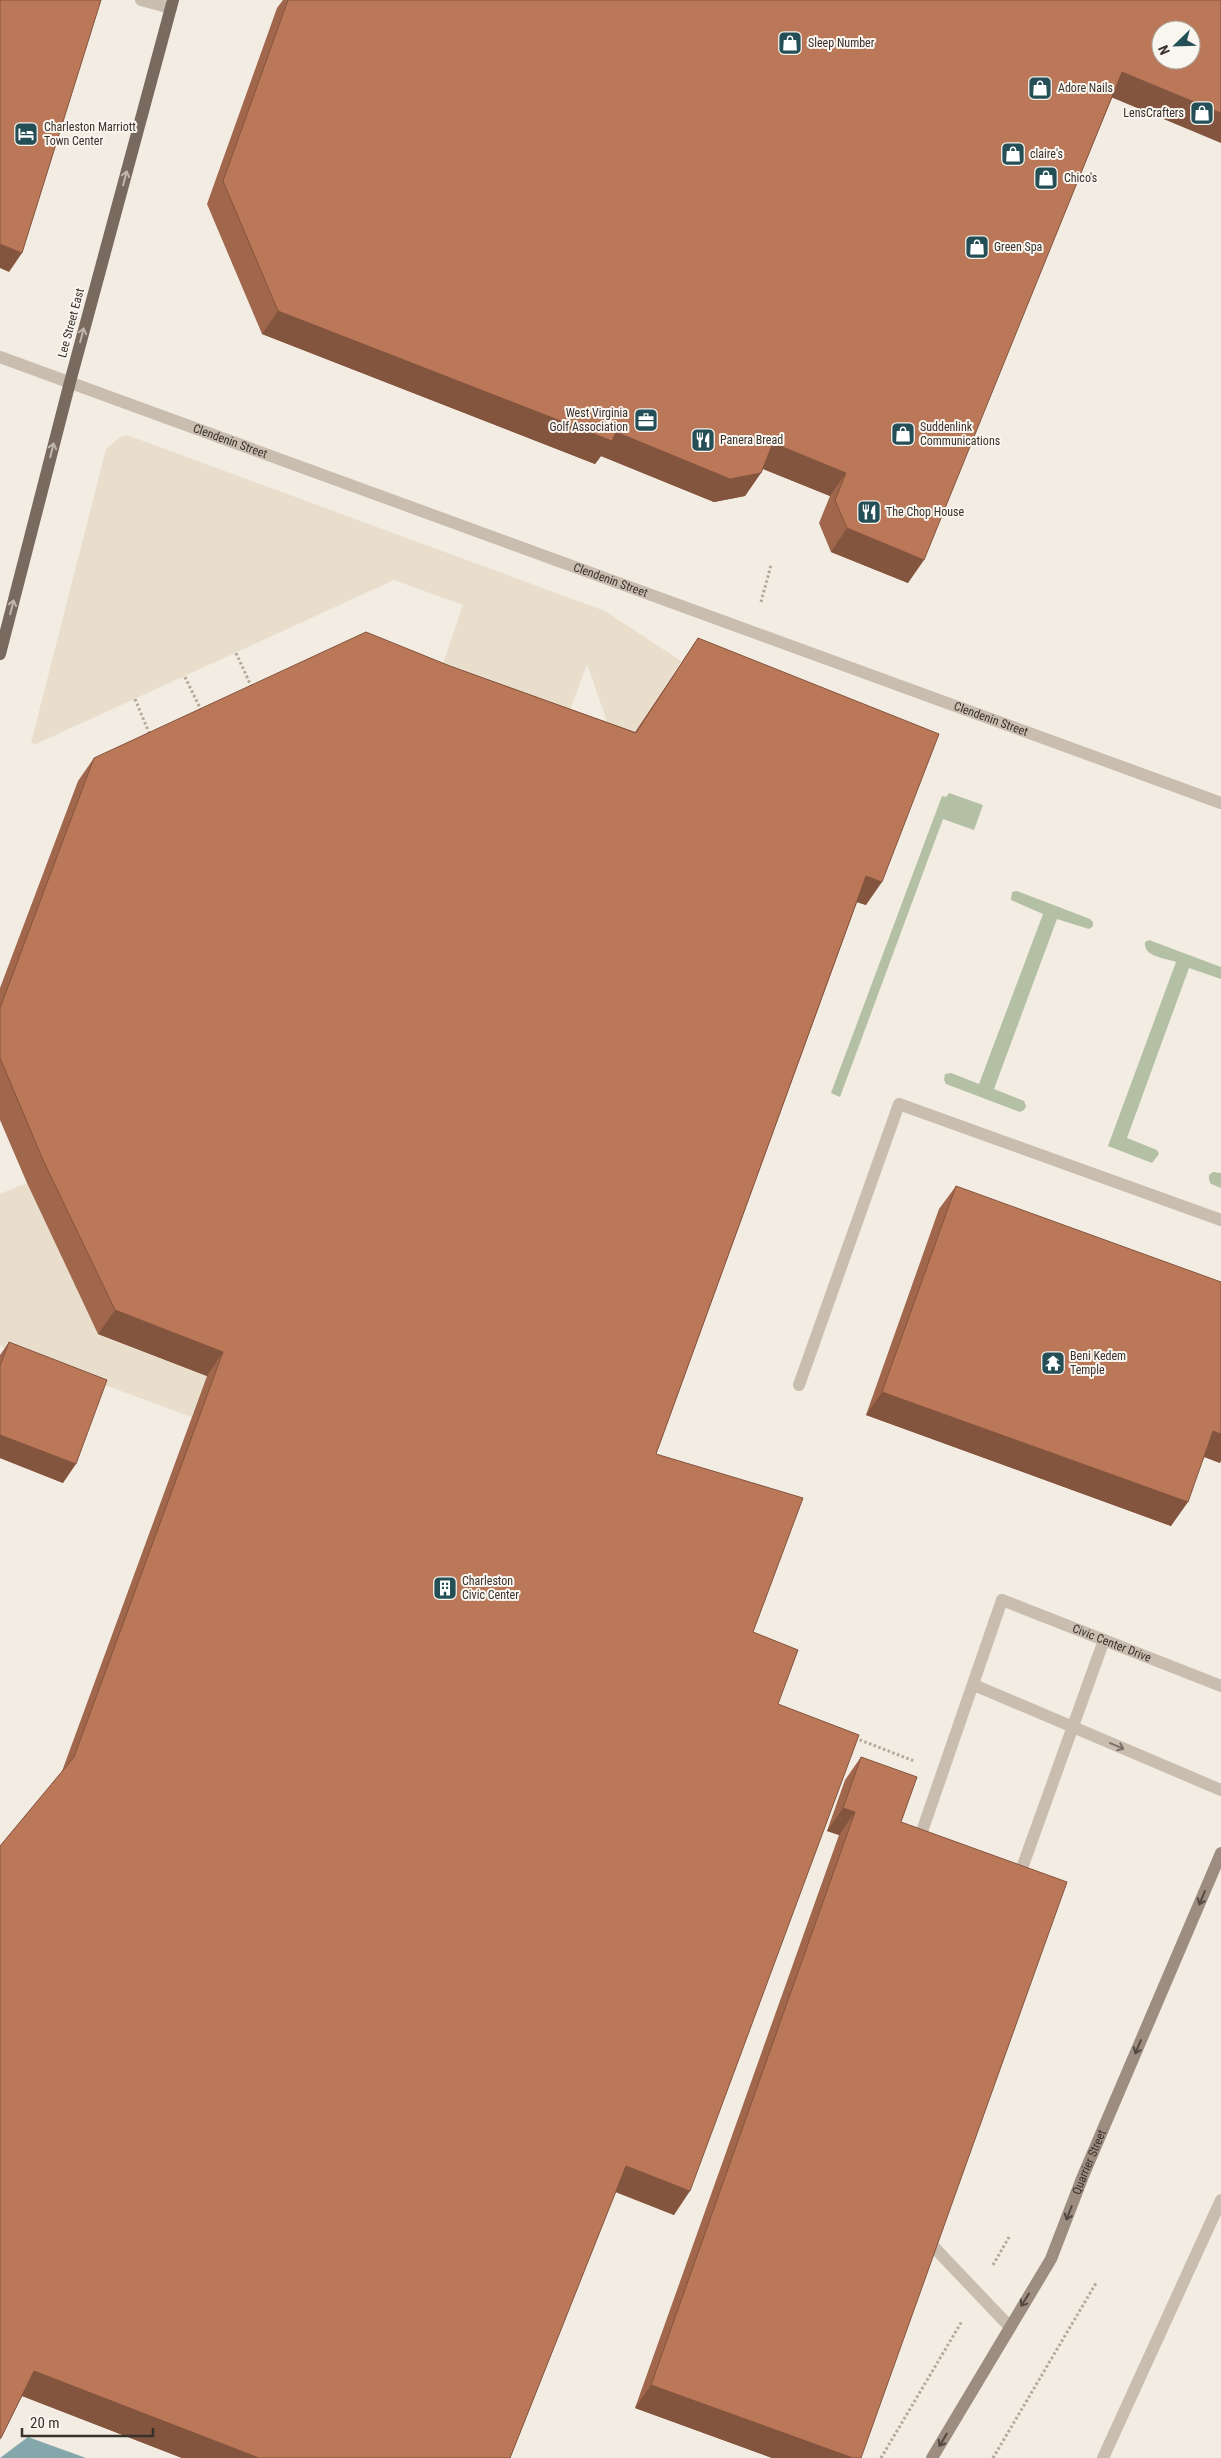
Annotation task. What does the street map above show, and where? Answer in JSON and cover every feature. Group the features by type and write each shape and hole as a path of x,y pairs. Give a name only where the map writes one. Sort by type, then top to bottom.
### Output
{"main road":[{"name":"Lee Street East","path":"0,654 70,382 172,4"},
{"name":"Quarrier Street","path":"932,2458 1009,2326 1051,2259 1083,2176 1221,1853"}],"street":[{"path":"141,0 172,4"},
{"name":"Clendenin Street","path":"0,357 1221,803"},
{"path":"799,1385 899,1104 1221,1220"},
{"name":"Civic Center Drive","path":"974,1685 1002,1600 1221,1686"},
{"path":"1013,1892 1104,1640"},
{"path":"914,1856 974,1685 1221,1790"},
{"path":"1103,2458 1221,2200"},
{"path":"930,2242 1009,2326"}],"path":[{"path":"236,653 253,689"},
{"path":"185,677 206,721"},
{"path":"135,699 151,738"},
{"path":"853,1737 943,1773"},
{"path":"881,2458 974,2287 1009,2237"},
{"path":"994,2458 1096,2283"}],"green space":[{"path":"949,793 983,805 974,830 943,819 840,1097 831,1093 942,796 946,797"},
{"path":"1017,891 1090,919 1093,922 1093,926 1089,929 1057,919 994,1089 1024,1101 1026,1106 1020,1112 946,1084 944,1080 945,1074 951,1073 979,1084 1043,914 1011,900 1012,892"},
{"path":"1149,940 1221,967 1221,979 1189,968 1127,1138 1157,1150 1159,1154 1152,1163 1108,1146 1176,962 1161,958 1147,951 1145,942"},
{"path":"1213,1172 1221,1173 1221,1188 1211,1184 1209,1180 1209,1175"}],"shaded area":[{"path":"127,435 605,611 681,661 619,756 587,664 561,735 434,690 463,605 394,580 36,744 31,743 106,449 120,437"},
{"path":"27,1183 207,1376 191,1417 0,1346 0,1194"}],"water":[{"path":"28,2437 86,2458 0,2458"}],"building":[{"name":"Charleston Marriott Town Center","path":"0,0 101,0 22,253 0,244"},
{"path":"288,0 1221,0 1221,113 1122,72 924,560 847,528 835,500 846,473 773,443 761,473 730,479 616,432 612,441 278,311 223,181"},
{"name":"Charleston Civic Center","path":"366,632 450,666 636,733 698,638 939,734 882,882 866,876 656,1454 803,1498 753,1632 798,1650 778,1704 859,1735 690,2191 626,2166 510,2458 259,2458 34,2371 1,2438 0,1846 74,1757 223,1352 115,1310 43,1160 0,1058 0,1008 94,758"},
{"name":"Beni Kedem Temple","path":"956,1186 1221,1282 1221,1434 1213,1431 1188,1502 882,1392"},
{"path":"9,1342 107,1380 76,1464 0,1435 0,1366"},
{"path":"861,1757 917,1777 901,1822 1067,1882 861,2458 853,2458 651,2385 855,1812 843,1808"}],"place":[{"name":"Sleep Number","path":"790,43"},
{"name":"Adore Nails","path":"1040,88"},
{"name":"LensCrafters","path":"1202,113"},
{"name":"Charleston Marriott Town Center","path":"26,134"},
{"name":"claire's","path":"1013,154"},
{"name":"Chico's","path":"1046,178"},
{"name":"Green Spa","path":"977,247"},
{"name":"West Virginia Golf Association","path":"646,420"},
{"name":"Suddenlink Communications","path":"903,434"},
{"name":"Panera Bread","path":"703,440"},
{"name":"The Chop House","path":"869,512"},
{"name":"Beni Kedem Temple","path":"1053,1363"},
{"name":"Charleston Civic Center","path":"445,1588"}]}
